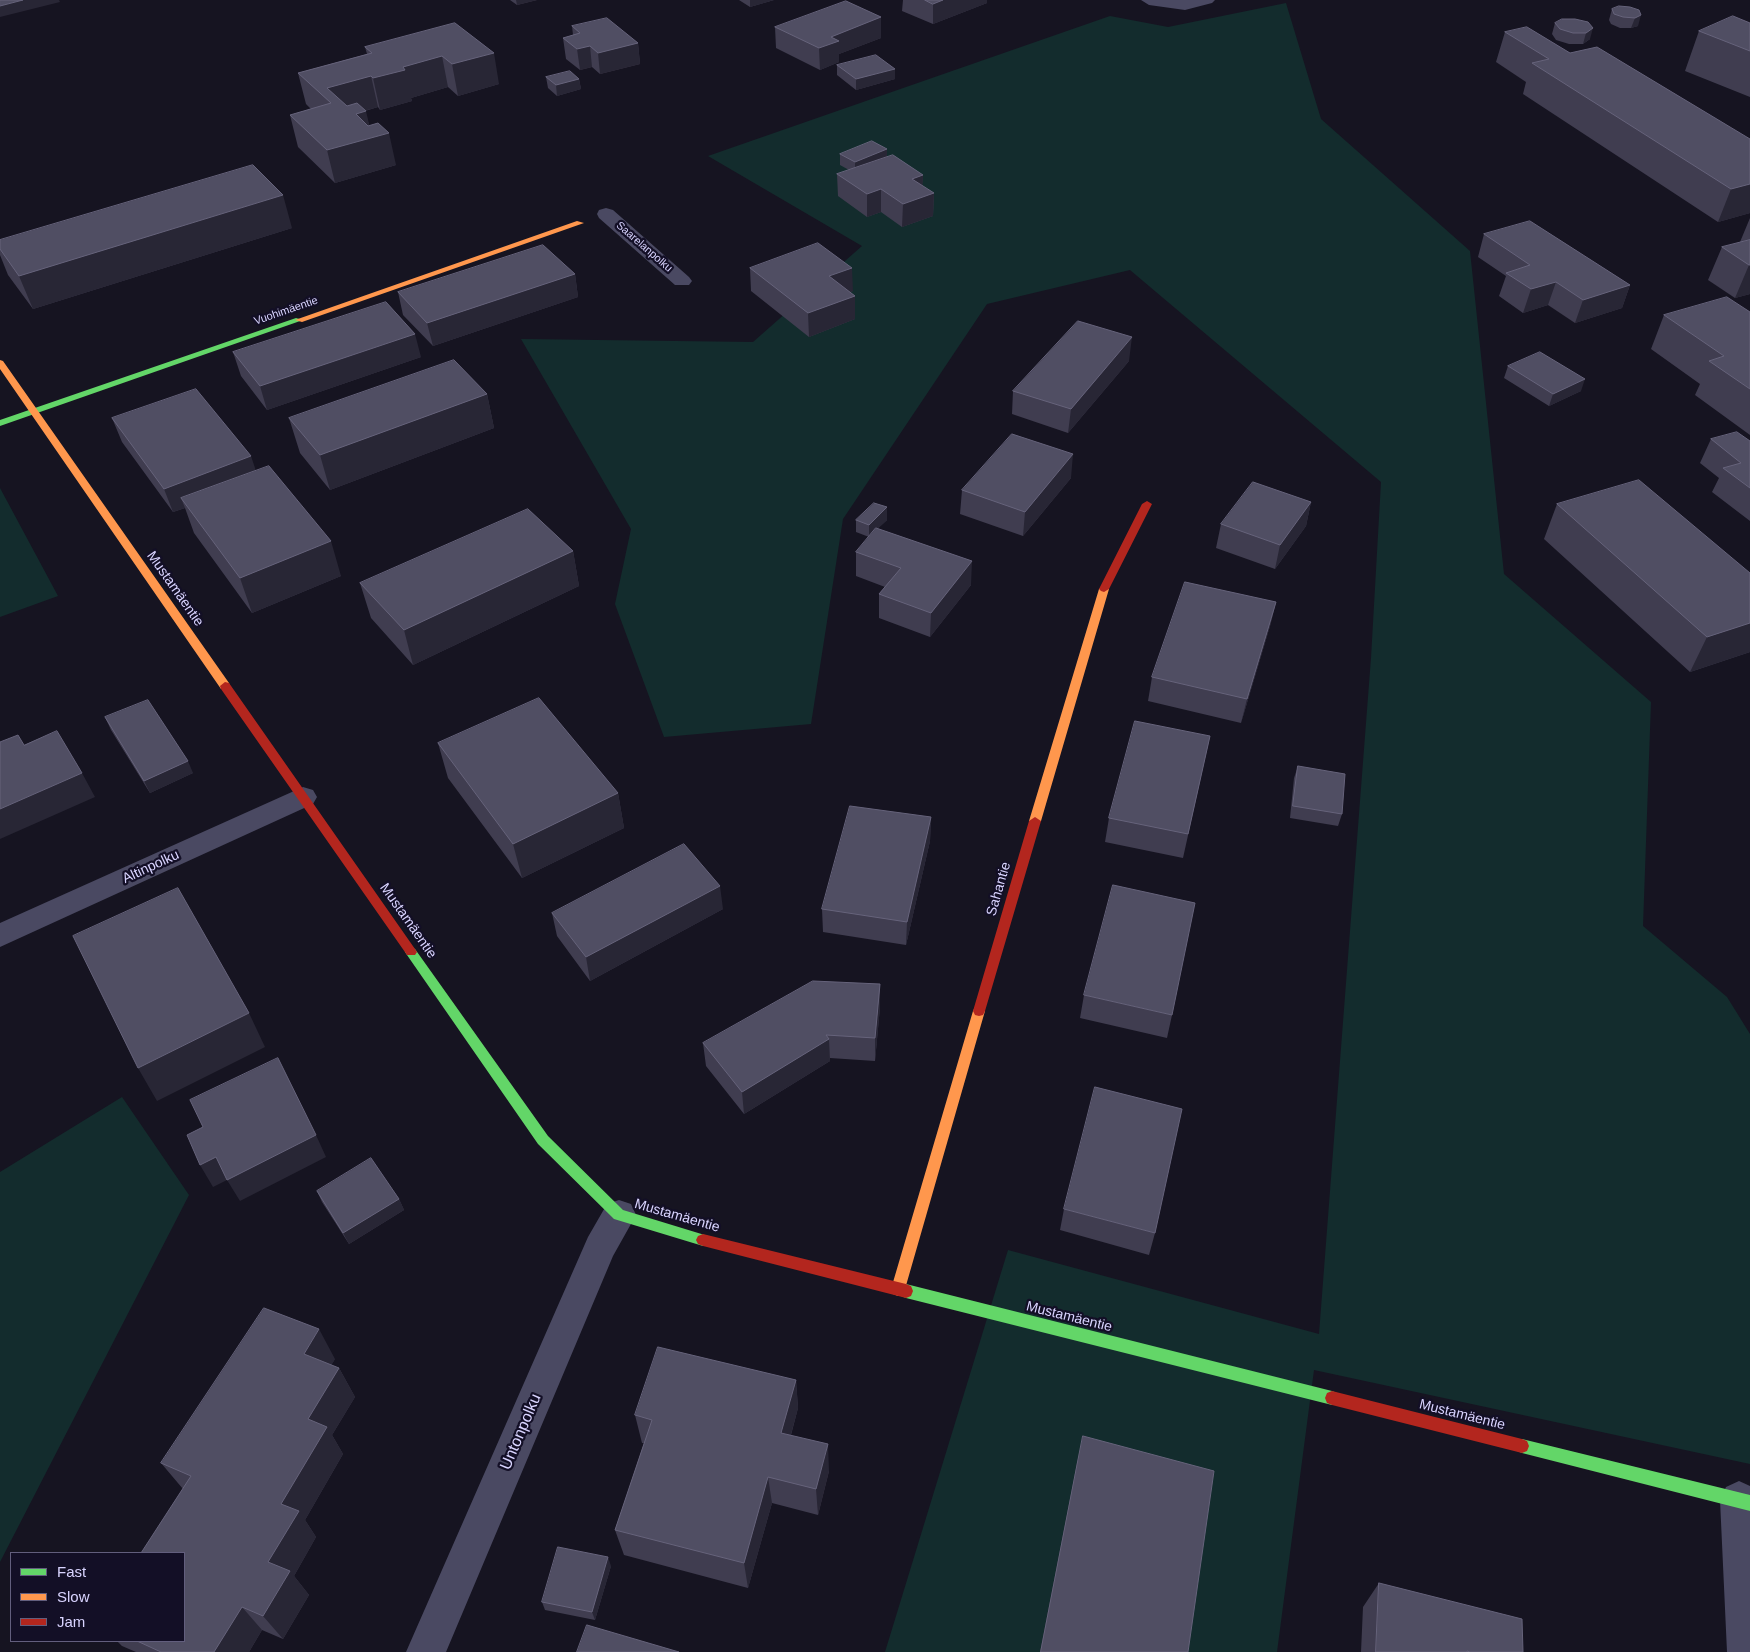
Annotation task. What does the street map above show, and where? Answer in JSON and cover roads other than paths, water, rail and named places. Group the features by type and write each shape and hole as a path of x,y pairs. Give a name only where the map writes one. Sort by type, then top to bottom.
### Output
{"street":[{"path":"1149,0 1185,5 1207,0"},
{"name":"Saarelanpolku","path":"606,214 682,281"},
{"name":"Vuohimäentie","path":"0,423 580,223"},
{"name":"Mustamäentie","path":"0,363 543,1140 619,1215 683,1236 1744,1501"},
{"name":"Sahantie","path":"898,1289 1101,595 1147,504"},
{"name":"Altinpolku","path":"0,936 303,797"},
{"name":"Untonpolku","path":"426,1652 600,1248 619,1215"},
{"path":"1744,1501 1747,1652"}]}
